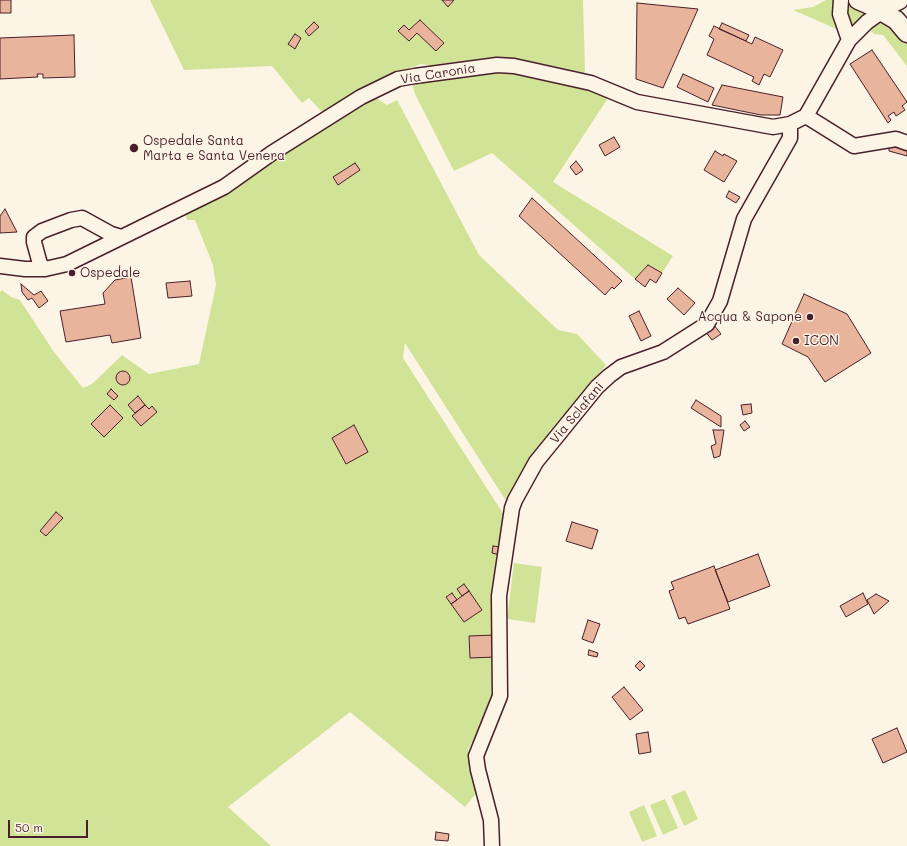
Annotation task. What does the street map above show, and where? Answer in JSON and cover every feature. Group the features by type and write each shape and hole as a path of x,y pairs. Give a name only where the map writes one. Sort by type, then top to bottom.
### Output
{"main road":[{"path":"881,4 907,33"}],"street":[{"path":"841,0 840,14 849,40"},
{"path":"790,124 806,116 849,40 867,22 881,4"},
{"name":"Via Caronia","path":"0,266 25,269 45,269 67,264 112,243 121,237 224,187 272,153 361,97 398,79 496,64 514,66 590,83 638,102 773,126 790,124"},
{"path":"806,116 854,146 896,139 907,143"},
{"name":"Via Sclafani","path":"492,846 491,820 478,770 476,756 500,696 499,596 512,508 515,500 536,462 597,387 621,367 663,352 707,324 720,301 744,219 790,138 790,124"},
{"path":"45,269 40,264 34,242 34,237 42,231 71,220 82,218 111,234 121,237"}],"green space":[{"path":"150,0 583,0 585,72 582,77 494,60 433,66 421,64 390,76 329,111 321,111 309,98 302,103 272,66 184,70"},
{"path":"826,0 835,0 841,31 793,10 813,7"},
{"path":"845,2 861,13 868,14 855,25 849,23"},
{"path":"877,22 888,23 898,29 907,42 907,66 883,35 874,34 867,27"},
{"path":"504,69 584,87 608,98 553,182 673,256 662,273 648,265 635,279 492,153 454,171 415,94 412,83"},
{"path":"376,98 387,105 397,100 479,255 558,330 577,334 606,365 536,453 516,484 508,504 405,343 403,358 506,518 494,690 489,713 468,749 477,792 465,807 350,712 228,807 271,846 0,846 0,292 2,290 11,297 20,300 54,352 83,388 92,384 122,355 149,374 199,364 216,285 213,265 195,220 187,220 185,213 227,194 292,146"},
{"path":"514,563 542,567 535,623 507,619"},
{"path":"685,790 698,819 684,826 671,796"},
{"path":"665,799 678,828 663,835 650,805"},
{"path":"644,805 657,836 642,842 629,812"}],"building":[{"path":"0,0 11,0 11,13 0,13"},
{"path":"442,0 454,0 448,7"},
{"path":"637,3 698,9 663,88 636,79"},
{"path":"420,20 444,43 436,51 417,33 409,41 398,31 404,25 409,30"},
{"path":"314,22 319,27 309,36 305,31"},
{"path":"722,23 749,35 746,41 719,29"},
{"path":"714,26 752,44 755,37 783,50 770,77 764,74 759,85 752,81 754,77 707,55 714,39 709,36"},
{"path":"295,34 301,38 295,49 288,44"},
{"path":"74,35 75,77 43,78 43,74 37,74 38,77 0,79 0,38"},
{"path":"872,50 907,102 902,106 905,110 896,116 894,112 888,116 891,120 888,123 850,64"},
{"path":"683,74 714,88 708,102 677,87"},
{"path":"722,85 783,97 780,115 761,115 712,105"},
{"path":"614,137 620,147 605,156 599,145"},
{"path":"889,143 907,147 907,156 889,151"},
{"path":"715,151 723,156 724,154 737,161 724,182 704,170"},
{"path":"576,161 583,170 576,175 570,167"},
{"path":"355,163 360,170 338,185 333,177"},
{"path":"729,191 740,197 736,203 726,197"},
{"path":"532,198 622,281 614,289 612,287 605,295 519,216"},
{"path":"5,209 17,232 0,233 0,216"},
{"path":"648,265 662,273 656,283 650,279 645,287 635,279"},
{"path":"131,277 141,338 112,343 110,335 66,342 60,311 105,304 103,293 115,280"},
{"path":"190,281 192,296 168,298 166,283"},
{"path":"21,284 34,295 41,291 48,301 39,308 32,298 28,300 22,292"},
{"path":"678,288 695,303 684,315 667,299"},
{"path":"804,294 847,314 871,353 825,382 808,357 782,344"},
{"path":"639,311 651,336 641,341 629,316"},
{"path":"714,325 721,334 712,340 705,331"},
{"path":"123,371 128,373 130,378 128,383 123,385 118,383 116,378 118,373"},
{"path":"111,389 118,396 114,400 107,394"},
{"path":"138,396 145,405 135,413 128,405"},
{"path":"696,400 721,416 721,427 691,408"},
{"path":"751,404 752,413 743,415 741,405"},
{"path":"110,405 123,418 104,437 91,424"},
{"path":"145,405 149,409 152,406 157,412 141,426 132,416"},
{"path":"745,421 750,427 744,431 740,425"},
{"path":"354,425 368,452 346,464 332,438"},
{"path":"713,430 724,430 720,456 714,458 711,446 716,444"},
{"path":"56,512 63,518 46,536 40,531"},
{"path":"572,522 598,530 592,549 566,541"},
{"path":"493,546 501,547 500,555 492,553"},
{"path":"758,554 770,586 728,602 715,570"},
{"path":"714,566 730,609 688,624 685,617 679,619 669,591 674,589 671,582"},
{"path":"464,584 469,591 462,596 457,589"},
{"path":"469,591 482,610 464,622 451,604"},
{"path":"452,593 457,600 451,604 446,597"},
{"path":"863,593 868,604 846,617 840,606"},
{"path":"876,594 889,601 874,614 867,600"},
{"path":"588,620 600,624 593,643 582,639"},
{"path":"495,635 496,657 470,658 469,636"},
{"path":"589,650 598,653 597,657 588,655"},
{"path":"640,661 645,666 640,671 635,666"},
{"path":"624,687 643,710 630,720 612,697"},
{"path":"897,728 907,752 883,763 872,739"},
{"path":"648,732 651,752 639,754 636,734"},
{"path":"436,832 449,834 448,841 435,840"}],"place":[{"name":"Ospedale Santa Marta e Santa Venera","path":"134,148"},
{"name":"Ospedale","path":"72,273"},
{"name":"Acqua & Sapone","path":"810,317"},
{"name":"ICON","path":"796,341"}]}
